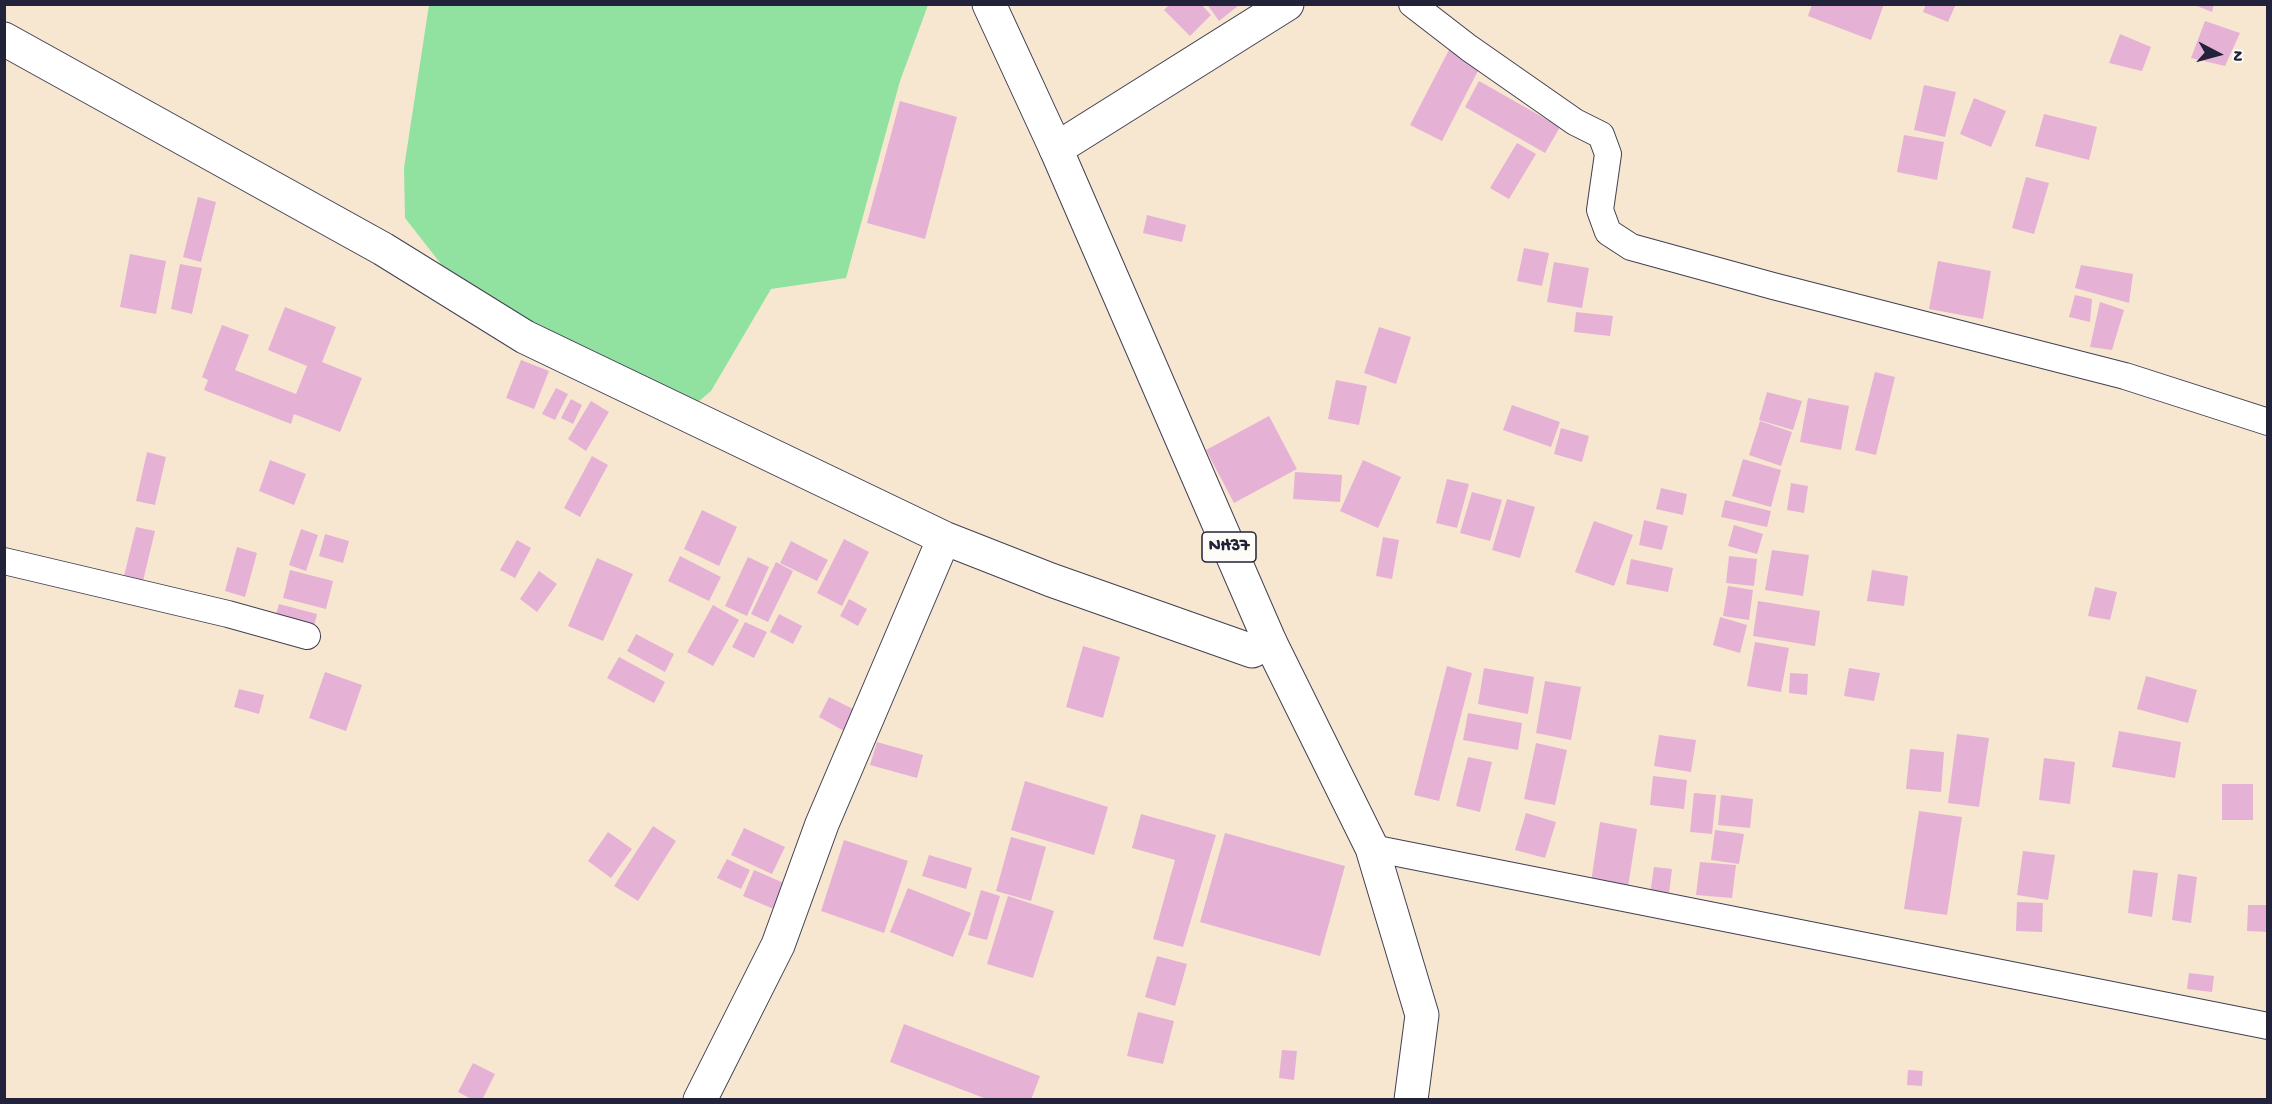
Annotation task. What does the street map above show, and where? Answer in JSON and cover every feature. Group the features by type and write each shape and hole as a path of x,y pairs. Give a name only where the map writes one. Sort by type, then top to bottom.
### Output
{"main road":[{"name":"NH37","path":"989,4 1056,149 1270,642 1372,848 1422,1015 1411,1100"},
{"path":"1056,149 1287,4"},
{"path":"4,39 383,249 525,337 944,538 1051,580 1252,651 1270,642"},
{"path":"700,1100 778,945 822,824 944,538"}],"street":[{"path":"1412,4 1469,48 1575,122 1601,135 1608,154 1600,210 1608,232 1631,246 1773,286 2125,376 2268,422"},
{"path":"4,561 228,614 307,636"},
{"path":"1372,848 2268,1026"}],"green space":[{"path":"429,5 928,5 900,81 846,278 771,289 711,391 692,407 519,316 448,273 405,218 404,168"}],"building":[{"path":"1170,4 1201,4 1211,15 1190,36 1164,10"},
{"path":"1207,4 1237,4 1238,6 1219,21"},
{"path":"1812,4 1884,4 1871,40 1808,16"},
{"path":"1926,4 1956,4 1948,22 1923,12"},
{"path":"2192,4 2214,4 2212,12"},
{"path":"2205,21 2240,33 2225,66 2191,58"},
{"path":"2120,34 2151,47 2142,71 2109,63"},
{"path":"1451,46 1482,63 1442,141 1410,125"},
{"path":"1479,81 1560,127 1545,153 1465,107"},
{"path":"1924,85 1956,92 1945,137 1914,130"},
{"path":"1974,98 2006,111 1991,147 1960,134"},
{"path":"900,101 957,117 925,239 867,223"},
{"path":"2044,114 2097,127 2089,160 2035,146"},
{"path":"1904,135 1944,142 1937,180 1897,172"},
{"path":"1517,143 1536,154 1509,199 1490,188"},
{"path":"2026,177 2049,183 2034,234 2012,228"},
{"path":"198,197 216,202 201,262 183,257"},
{"path":"1147,215 1186,225 1182,242 1143,233"},
{"path":"1524,248 1549,253 1542,286 1517,281"},
{"path":"130,254 166,261 156,314 120,307"},
{"path":"1938,261 1991,271 1983,319 1929,309"},
{"path":"1554,262 1589,268 1582,308 1547,302"},
{"path":"180,264 202,268 192,314 171,309"},
{"path":"2081,265 2133,274 2129,303 2075,288"},
{"path":"2075,295 2092,299 2090,322 2069,317"},
{"path":"2100,302 2124,310 2112,350 2090,347"},
{"path":"285,307 336,327 322,362 362,378 340,432 294,414 291,424 204,390 208,380 202,377 222,325 249,335 235,370 296,394 307,366 268,350"},
{"path":"1576,312 1613,316 1610,336 1574,332"},
{"path":"1379,327 1411,337 1396,384 1364,373"},
{"path":"521,360 549,371 534,409 506,398"},
{"path":"1875,372 1895,377 1876,455 1855,450"},
{"path":"1336,380 1367,386 1359,425 1328,419"},
{"path":"556,388 568,394 555,420 542,414"},
{"path":"1767,392 1802,401 1793,430 1759,420"},
{"path":"1808,398 1849,406 1841,450 1800,442"},
{"path":"571,399 582,405 573,424 561,418"},
{"path":"591,401 609,412 586,451 568,439"},
{"path":"1512,405 1560,422 1551,447 1503,430"},
{"path":"1269,416 1297,469 1234,503 1206,450"},
{"path":"1760,421 1792,432 1781,466 1749,455"},
{"path":"1561,428 1589,436 1582,462 1554,454"},
{"path":"147,452 166,457 155,505 136,501"},
{"path":"592,456 608,465 580,517 564,508"},
{"path":"1743,459 1781,470 1771,507 1732,496"},
{"path":"270,460 306,474 294,505 259,491"},
{"path":"1363,460 1401,477 1378,528 1340,511"},
{"path":"1295,472 1342,475 1340,502 1293,499"},
{"path":"1447,479 1469,484 1457,528 1436,523"},
{"path":"1791,483 1808,486 1804,513 1787,510"},
{"path":"1661,488 1687,494 1683,515 1656,509"},
{"path":"1472,492 1502,500 1490,541 1460,533"},
{"path":"1507,499 1535,507 1520,558 1492,550"},
{"path":"1725,500 1771,511 1767,527 1721,517"},
{"path":"702,510 737,527 719,566 684,549"},
{"path":"1644,520 1668,526 1662,550 1639,545"},
{"path":"1594,521 1633,535 1614,586 1575,572"},
{"path":"1734,525 1763,534 1757,554 1728,546"},
{"path":"136,527 155,531 143,581 124,576"},
{"path":"301,529 318,535 306,571 289,565"},
{"path":"325,534 349,541 343,563 319,556"},
{"path":"1383,537 1399,540 1392,579 1376,576"},
{"path":"844,539 869,552 842,606 817,593"},
{"path":"517,540 531,548 515,578 500,570"},
{"path":"791,541 828,560 817,581 780,563"},
{"path":"237,547 257,553 245,597 225,591"},
{"path":"1772,550 1809,555 1803,596 1765,590"},
{"path":"680,556 721,577 709,601 668,581"},
{"path":"1729,556 1757,559 1754,586 1726,583"},
{"path":"748,557 769,567 747,616 725,606"},
{"path":"597,558 633,574 603,641 568,626"},
{"path":"1631,559 1673,568 1668,592 1626,584"},
{"path":"776,562 793,571 768,622 751,614"},
{"path":"290,570 333,581 326,609 283,598"},
{"path":"1872,570 1908,576 1904,606 1867,601"},
{"path":"539,571 557,584 537,612 520,599"},
{"path":"1728,586 1753,590 1749,620 1723,616"},
{"path":"2095,587 2117,592 2110,620 2088,616"},
{"path":"849,599 867,609 858,626 840,616"},
{"path":"1758,601 1820,611 1815,646 1753,636"},
{"path":"279,604 317,614 311,639 272,629"},
{"path":"713,605 739,620 713,666 687,652"},
{"path":"779,614 802,626 793,644 770,632"},
{"path":"1720,617 1747,625 1740,653 1713,645"},
{"path":"745,622 767,632 754,658 732,647"},
{"path":"636,634 674,654 665,672 627,651"},
{"path":"1755,642 1789,648 1781,692 1747,686"},
{"path":"1083,646 1120,657 1103,718 1066,707"},
{"path":"619,657 665,682 654,703 607,678"},
{"path":"1447,666 1472,673 1439,801 1414,795"},
{"path":"1484,668 1534,677 1528,714 1478,704"},
{"path":"1849,668 1880,673 1874,701 1844,696"},
{"path":"325,672 362,685 346,731 309,718"},
{"path":"1790,673 1808,674 1807,695 1789,693"},
{"path":"2146,676 2197,690 2188,723 2137,709"},
{"path":"1545,681 1581,687 1571,740 1536,733"},
{"path":"239,689 264,695 259,714 234,707"},
{"path":"829,697 855,710 844,731 819,717"},
{"path":"1468,713 1522,723 1518,750 1463,740"},
{"path":"2119,731 2181,742 2175,778 2112,767"},
{"path":"1957,734 1989,738 1979,807 1948,803"},
{"path":"1659,735 1696,740 1691,772 1654,766"},
{"path":"877,742 923,755 917,778 870,765"},
{"path":"1536,743 1567,750 1555,805 1524,799"},
{"path":"1910,749 1944,752 1941,792 1906,789"},
{"path":"1468,757 1492,762 1480,812 1456,806"},
{"path":"2044,758 2075,762 2070,804 2039,800"},
{"path":"1653,776 1687,780 1684,809 1650,805"},
{"path":"1025,781 1108,807 1094,855 1011,830"},
{"path":"2222,784 2253,784 2253,820 2222,820"},
{"path":"1694,793 1716,795 1712,834 1690,832"},
{"path":"1721,795 1753,799 1750,828 1718,825"},
{"path":"1919,811 1962,817 1947,915 1904,909"},
{"path":"1526,813 1556,822 1545,858 1515,850"},
{"path":"1141,814 1216,835 1183,947 1153,939 1175,860 1132,848"},
{"path":"1600,822 1637,829 1628,887 1591,882"},
{"path":"653,826 676,841 638,901 614,886"},
{"path":"744,828 785,847 772,874 731,855"},
{"path":"1715,830 1744,834 1739,864 1711,860"},
{"path":"608,832 632,849 611,878 588,861"},
{"path":"1225,833 1345,866 1320,956 1200,922"},
{"path":"1011,837 1046,847 1031,901 996,891"},
{"path":"844,840 908,861 884,933 821,911"},
{"path":"2023,851 2055,855 2048,900 2017,895"},
{"path":"929,855 972,868 966,889 922,876"},
{"path":"727,859 750,870 741,889 717,878"},
{"path":"1700,862 1736,865 1732,898 1696,895"},
{"path":"1654,867 1672,869 1667,910 1648,908"},
{"path":"754,870 786,884 776,910 743,896"},
{"path":"2133,870 2158,873 2152,917 2128,913"},
{"path":"2178,874 2197,877 2191,923 2172,920"},
{"path":"908,888 971,913 953,957 890,932"},
{"path":"981,890 1000,896 987,940 968,935"},
{"path":"1008,896 1054,911 1033,978 987,964"},
{"path":"2017,902 2043,903 2042,932 2016,931"},
{"path":"2248,905 2268,905 2268,932 2247,931"},
{"path":"1157,956 1187,964 1175,1006 1145,997"},
{"path":"2189,973 2214,976 2212,992 2187,989"},
{"path":"1138,1012 1174,1021 1163,1064 1127,1056"},
{"path":"904,1024 1040,1076 1031,1100 989,1100 890,1062"},
{"path":"1282,1050 1297,1051 1294,1080 1279,1078"},
{"path":"473,1063 495,1074 482,1100 473,1100 458,1092"},
{"path":"1908,1070 1923,1071 1922,1086 1907,1085"}]}
